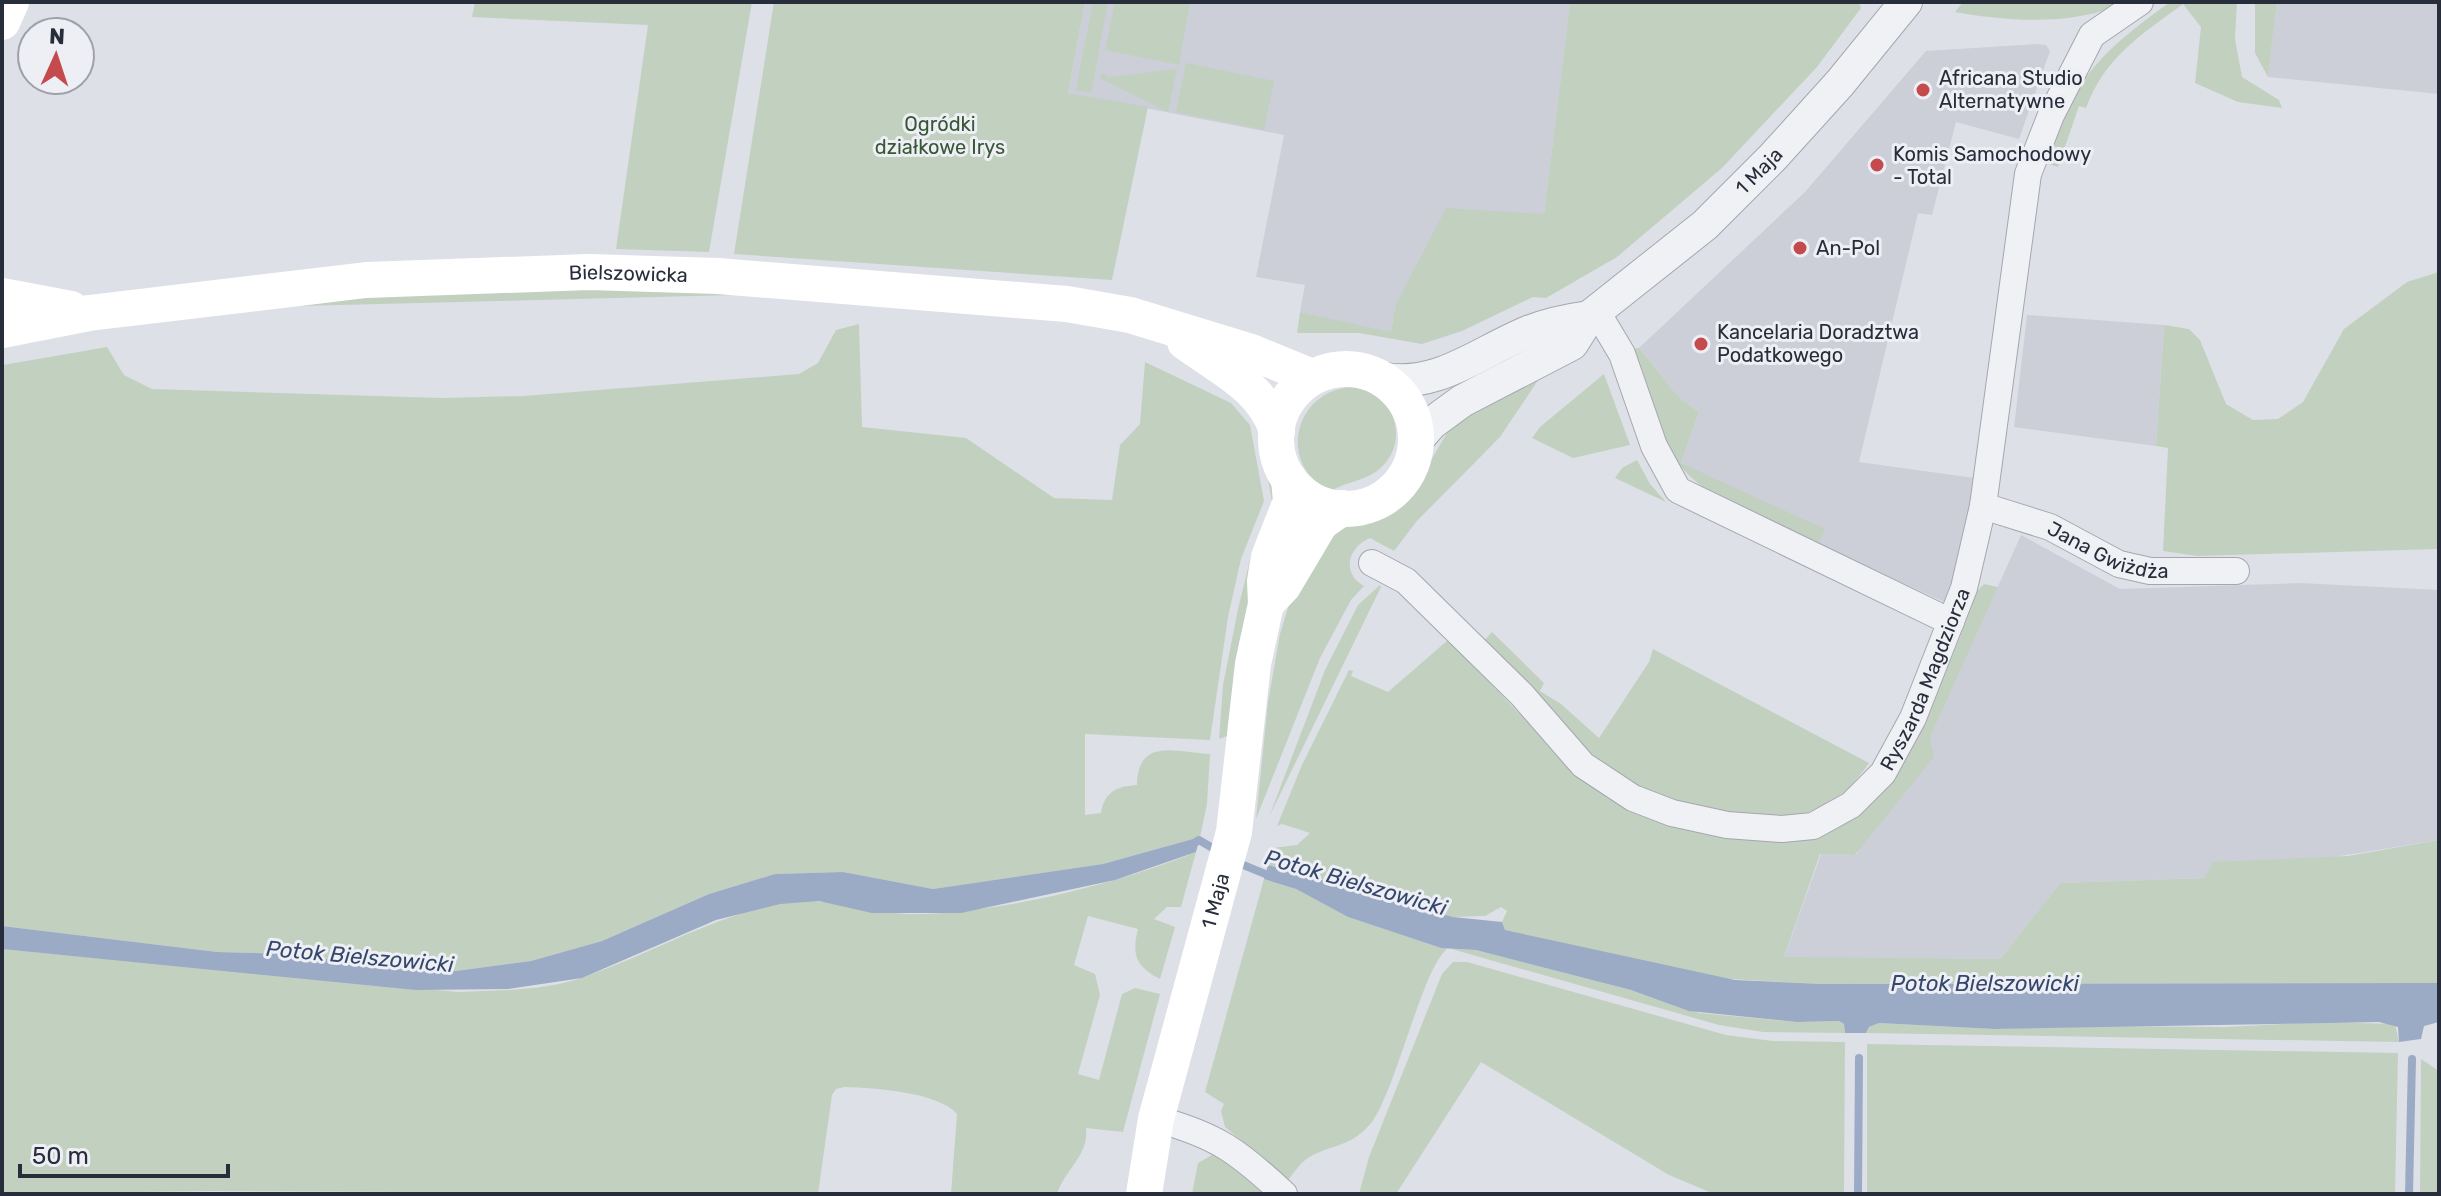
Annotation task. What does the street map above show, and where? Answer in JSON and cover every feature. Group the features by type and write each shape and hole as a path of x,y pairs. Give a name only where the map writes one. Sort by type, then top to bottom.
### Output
{"main road":[{"path":"2,22 11,2"},
{"name":"Bielszowicka","path":"89,313 381,279 589,272 718,276 1067,304 1130,315 1251,352 1312,377"},
{"path":"2,296 89,313"},
{"path":"2,330 89,313"},
{"name":"Bielszowicka","path":"1164,327 1255,391 1267,405 1277,431"},
{"path":"1346,369 1381,378 1407,404 1417,440 1409,471 1399,485 1374,503 1342,508 1312,500 1289,479 1279,456 1277,431 1287,401 1312,377 1346,369"},
{"name":"1 Maja","path":"1144,1194 1156,1119 1234,832 1253,664 1266,604 1269,557 1291,501 1289,479"},
{"name":"1 Maja","path":"1266,604 1283,586 1321,522 1342,508"}],"street":[{"name":"1 Maja","path":"1417,440 1451,408 1572,344 1593,315 1732,199 1840,83 1906,2"},
{"name":"Ryszarda Magdziorza","path":"1372,563 1387,568 1414,588 1522,695 1583,765 1633,798 1672,813 1727,825 1782,829 1813,826 1851,805 1883,773 1905,731 1964,588 1983,506 2028,174 2051,115 2092,35 2140,2"},
{"name":"1 Maja","path":"1381,378 1417,381 1453,370 1552,323 1593,315"},
{"path":"1593,315 1622,354 1654,446 1678,490 1951,622"},
{"name":"Jana Gwiżdża","path":"1983,506 2050,527 2119,564 2150,571 2236,571"},
{"path":"1156,1119 1199,1131 1227,1145 1284,1194"}],"shaded area":[{"path":"1085,2 1570,2 1544,214 1395,306 1391,333 1300,312 1305,285 1256,277 1284,135 1068,93"},
{"path":"2277,2 2439,2 2439,94 2268,77"},
{"path":"2046,45 2050,51 2019,139 1956,122 1932,215 1918,213 1859,462 1974,478 1967,531 1947,603 1818,545 1681,463 1699,412 1678,396 1639,348 1805,192 1926,51"},
{"path":"2027,315 2164,325 2156,446 2014,427"},
{"path":"2021,535 2120,589 2300,583 2439,590 2439,840 2205,878 2060,883 2000,959 1784,958 1821,854 1856,855 1930,738"}],"green space":[{"path":"475,2 752,2 709,252 616,249 648,25 472,17"},
{"name":"Ogródki działkowe Irys","path":"774,2 1085,2 1068,93 1148,107 1112,280 734,254"},
{"path":"1093,2 1108,2 1091,93 1076,90"},
{"path":"1115,2 1190,2 1179,65 1105,50"},
{"path":"1570,2 1859,2 1861,8 1817,67 1722,168 1617,257 1546,298 1533,297 1462,331 1422,344 1359,333 1297,333 1300,312 1391,332 1395,306 1446,208 1544,214"},
{"path":"1963,2 2127,2 2086,15 2020,20 1955,12"},
{"path":"2170,2 2237,2 2235,39 2242,77 2279,100 2282,108 2238,102 2195,83 2201,27 2183,4 2139,37 2114,61 2086,108 2079,106 2058,167 2046,163 2069,106 2098,62 2120,40"},
{"path":"2255,2 2277,2 2268,77 2255,53"},
{"path":"1186,63 1274,81 1264,130 1176,112"},
{"path":"1177,69 1168,112 1099,78 1103,73 1109,77"},
{"path":"2439,272 2437,549 2198,556 2163,551 2168,448 2156,446 2164,325 2189,329 2200,340 2226,404 2253,420 2278,419 2303,402 2344,329 2407,282"},
{"path":"649,287 736,295 300,306 395,294"},
{"path":"859,324 862,427 966,438 1054,498 1112,500 1120,445 1140,424 1145,362 1231,403 1250,425 1264,501 1241,559 1228,617 1210,740 1085,734 1085,815 1101,813 1108,795 1123,787 1137,785 1139,770 1151,754 1172,750 1210,754 1207,804 1200,837 1103,864 933,889 843,872 775,874 709,894 602,941 531,961 456,971 398,969 291,954 217,952 2,926 3,365 107,347 124,375 152,389 442,398 524,396 799,374 818,363 836,330"},
{"path":"1639,348 1678,396 1699,412 1681,463 1825,529 1818,545 1732,506 1693,479 1678,462 1661,432 1633,349"},
{"path":"1604,374 1630,445 1573,458 1532,438 1540,427"},
{"path":"1541,376 1500,437 1416,522 1394,551 1370,538 1352,554 1352,574 1364,586 1351,600 1320,658 1256,819 1268,702 1280,634 1289,604 1329,540 1347,525 1400,501 1415,488 1455,419"},
{"path":"1354,387 1368,391 1389,409 1396,434 1394,448 1377,471 1331,491 1313,479 1303,464 1298,447 1299,430 1306,413 1318,400 1334,391"},
{"path":"1259,428 1269,433 1279,485 1239,643 1227,736 1219,739 1223,685 1238,609 1251,556 1272,502"},
{"path":"1637,460 1650,484 1666,502 1615,478 1622,468"},
{"path":"1984,584 1998,587 1930,738 1934,757 1855,855 1820,854 1784,957 2000,959 2060,883 2205,878 2212,862 2348,856 2439,840 2439,983 1821,984 1712,978 1505,930 1502,922 1507,911 1501,907 1485,916 1453,917 1268,865 1273,848 1297,845 1310,833 1282,824 1277,826 1302,765 1349,670 1353,671 1351,676 1388,692 1448,640 1576,772 1607,798 1622,805 1825,833 1851,818 1876,794 1898,764 1937,691 1977,591"},
{"path":"1380,585 1269,817 1325,670 1358,605"},
{"path":"1492,632 1544,683 1540,691 1561,704 1599,738 1649,662 1653,649 1869,763 1839,796 1815,810 1790,816 1762,818 1732,815 1671,800 1618,774 1598,759 1484,641"},
{"path":"1196,852 1181,907 1167,907 1154,919 1175,927 1160,979 1138,960 1135,947 1138,929 1088,916 1074,965 1095,974 1100,995 1078,1074 1099,1080 1122,994 1135,988 1160,994 1123,1132 1086,1128 1084,1147 1057,1194 951,1194 957,1114 921,1096 845,1087 836,1089 832,1095 818,1194 209,1191 2,1194 2,949 458,992 522,989 569,982 731,917 782,903 816,901 902,914 987,908 1096,885"},
{"path":"1264,879 1296,889 1348,917 1448,948 1429,978 1391,1083 1372,1122 1355,1138 1304,1161 1288,1180 1225,1127 1221,1111 1224,1104 1205,1092"},
{"path":"1450,949 1476,950 1631,990 1699,1013 1797,1022 1839,1021 1844,1024 1845,1033 1763,1032 1719,1025"},
{"path":"1453,962 1467,962 1726,1035 1773,1041 1845,1042 1844,1194 1714,1194 1669,1175 1481,1062 1396,1194 1359,1194 1369,1157 1442,974"},
{"path":"2321,1022 2395,1024 2399,1042 1866,1033 1869,1027 1879,1023 1994,1029 2226,1027"},
{"path":"1867,1044 2398,1053 2395,1194 1867,1194"},
{"path":"2421,1059 2439,1071 2439,1194 2420,1194"},
{"path":"1213,1147 1273,1194 1192,1194 1198,1163 1212,1155"}],"water":[{"path":"1200,837 1196,852 1115,880 961,913 872,913 819,901 780,904 716,920 582,978 508,989 416,990 2,949 2,926 217,952 291,954 398,969 456,971 531,961 602,941 709,894 775,874 843,872 933,889 1103,864"},
{"path":"1268,865 1453,917 1502,922 1505,930 1735,980 1821,984 2439,983 2439,1022 2424,1026 2421,1039 2399,1042 2398,1027 2379,1022 1994,1029 1879,1023 1869,1027 1866,1033 1845,1033 1844,1024 1839,1021 1797,1022 1689,1011 1631,990 1476,950 1441,948 1348,917 1296,889 1264,879"}],"waterway":[{"name":"Potok Bielszowicki","path":"1191,845 1199,840 1221,853"},
{"name":"Potok Bielszowicki","path":"1236,862 1275,878"},
{"path":"1858,1194 1859,1058"},
{"path":"2409,1194 2412,1059"}],"place":[{"name":"Africana Studio Alternatywne","path":"1923,90"},
{"name":"Komis Samochodowy - Total","path":"1877,165"},
{"name":"An-Pol","path":"1800,248"},
{"name":"Kancelaria Doradztwa Podatkowego","path":"1701,344"}]}
